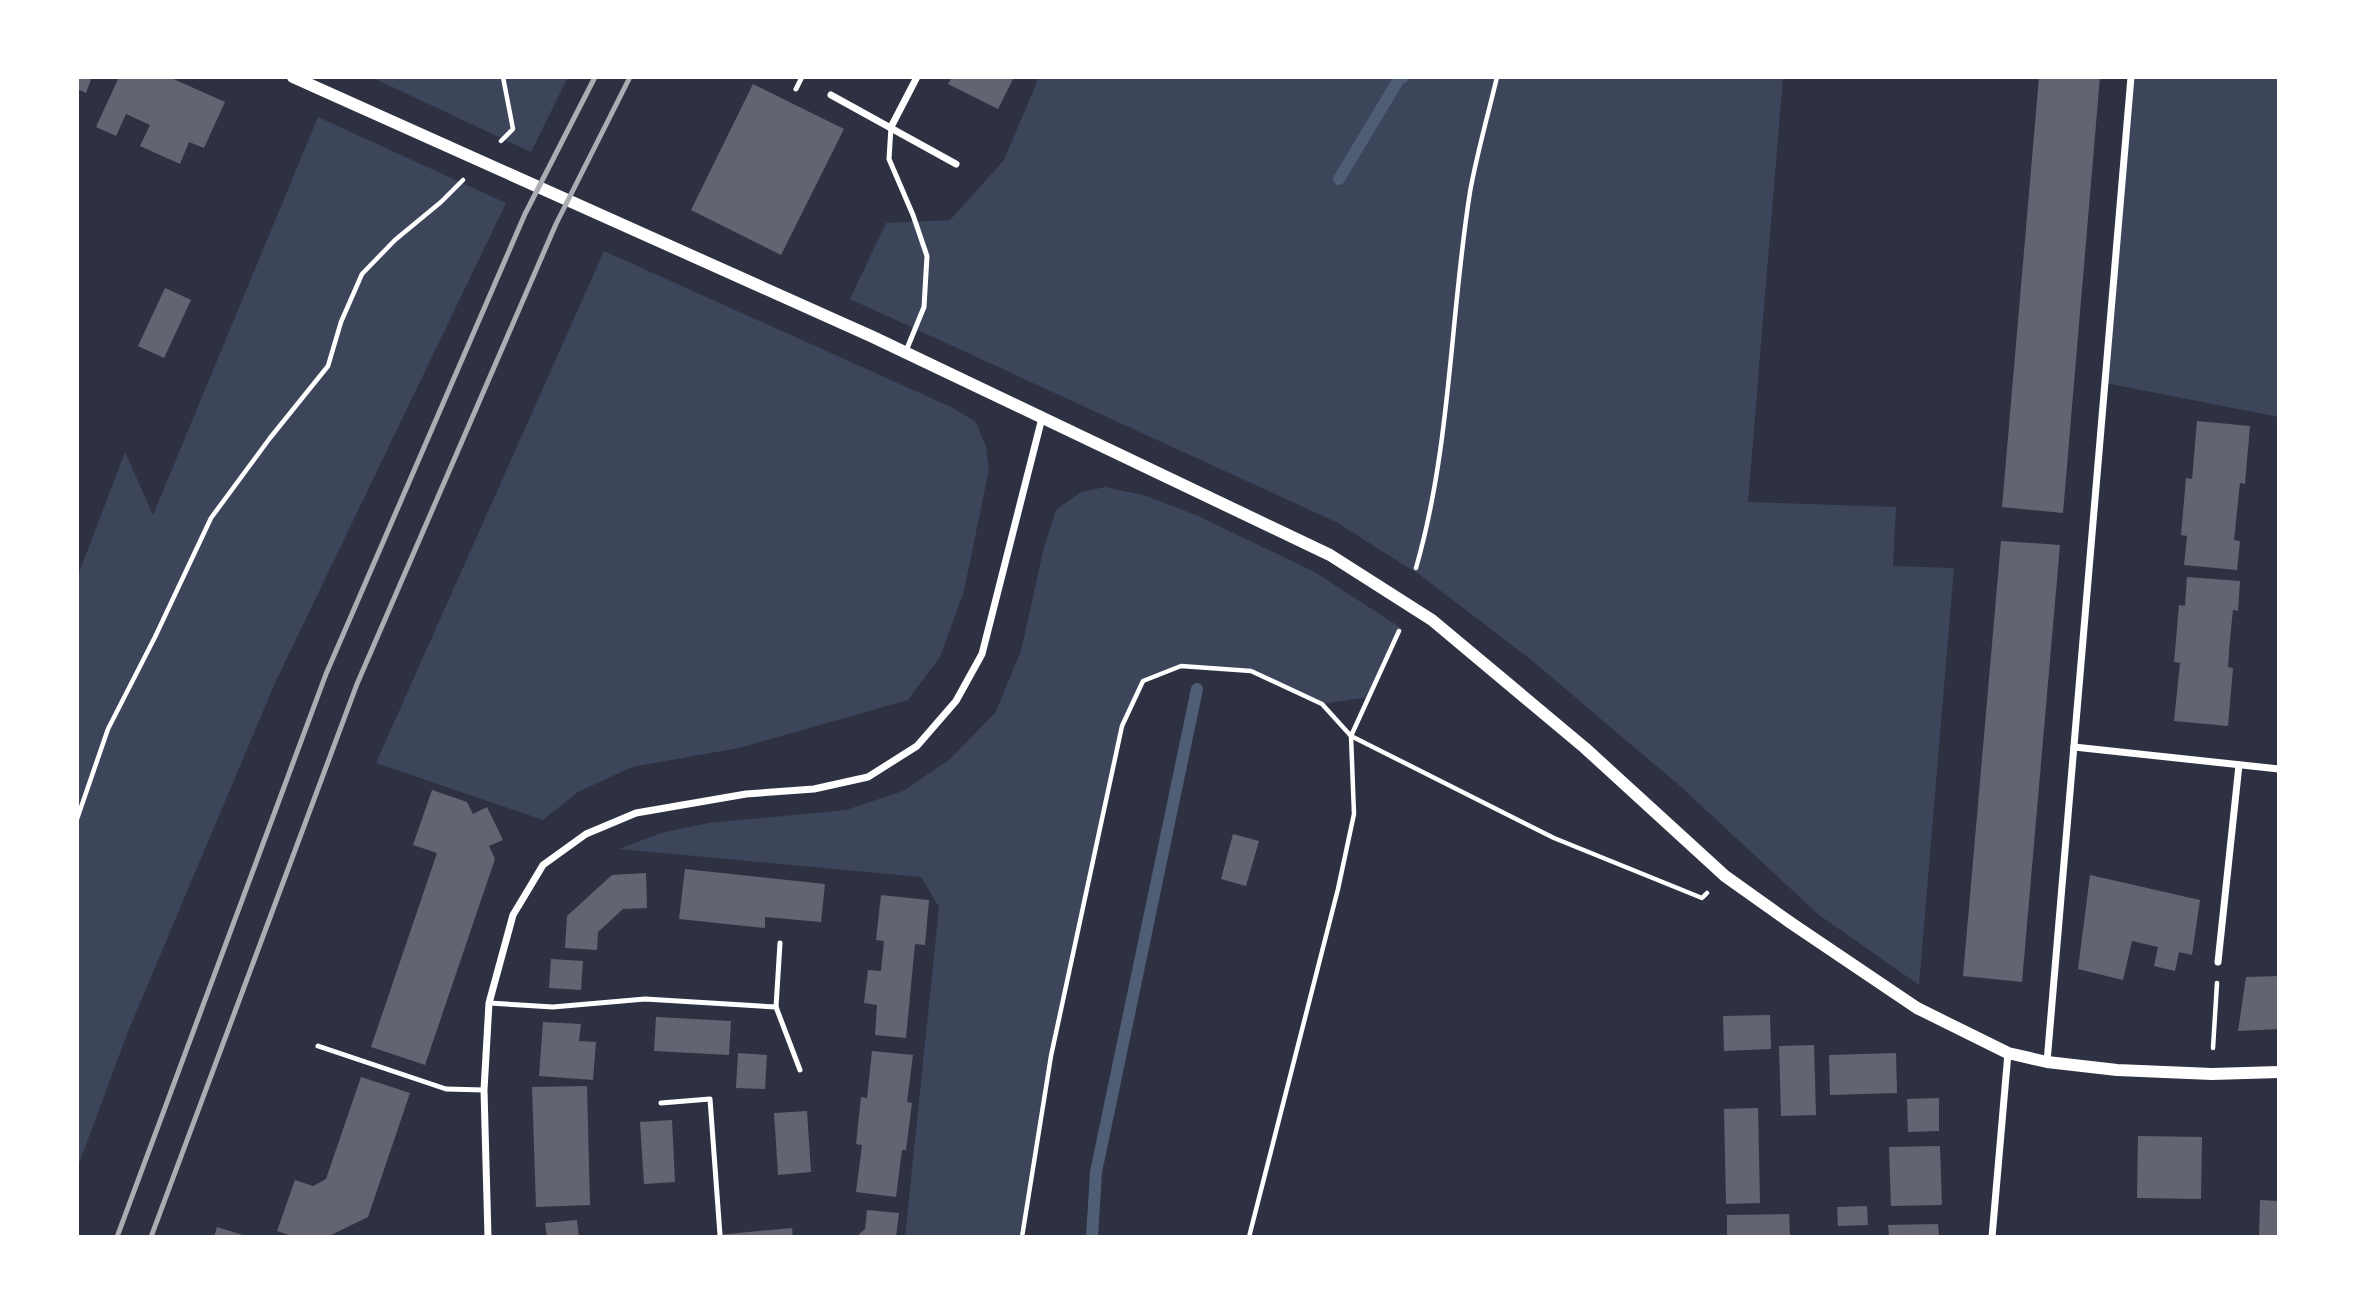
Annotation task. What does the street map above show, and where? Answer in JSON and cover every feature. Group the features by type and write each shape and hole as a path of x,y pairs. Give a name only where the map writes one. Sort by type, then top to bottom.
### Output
{"street":[{"path":"293,77 873,337 1330,555 1432,620 1585,748 1725,876 1917,1008 2008,1053 2047,1062 2117,1070 2211,1074 2279,1072"},
{"path":"891,127 917,77"},
{"path":"2047,1062 2131,77"},
{"path":"831,95 956,164"},
{"path":"488,1237 484,1090 489,1003 513,915 543,865 586,834 636,813 746,794 814,789 868,777 917,746 956,701 982,654 1042,418"},
{"path":"2074,747 2279,769"},
{"path":"2218,962 2239,765"},
{"path":"1992,1237 2008,1053"}],"lane":[{"path":"796,89 802,77"},
{"path":"891,127 889,159 927,256 924,307 905,353"},
{"path":"780,943 776,1007 800,1070"},
{"path":"489,1003 553,1007 645,999 776,1007"},
{"path":"318,1046 446,1089 484,1090"},
{"path":"661,1103 710,1098 720,1235"}],"path":[{"path":"495,147 513,129 503,77"},
{"path":"1416,568 1441,446 1471,191 1497,77"},
{"path":"77,820 108,729 211,518 328,366 341,322 362,274 395,240 441,202 468,175"},
{"path":"1249,1237 1338,889 1354,814 1351,736 1401,628"},
{"path":"1022,1237 1051,1056 1122,726 1143,681 1181,666 1251,671 1322,704 1351,736 1554,838 1702,898 1725,876"},
{"path":"2211,1074 2218,962"}],"shaded area":[{"path":"371,77 568,77 531,152"},
{"path":"1039,77 1783,77 1748,502 1896,507 1893,566 1954,568 1919,985 1819,915 1680,786 1530,659 1420,575 1336,522 850,299 886,223 950,220 1004,160"},
{"path":"2131,77 2279,77 2279,417 2105,383"},
{"path":"318,117 506,203 275,683 129,1029 77,1169 77,578 125,452 153,515"},
{"path":"604,251 951,407 975,421 986,446 989,469 964,591 940,657 908,700 739,748 632,767 578,792 543,820 376,763"},
{"path":"1105,487 1147,496 1198,516 1313,571 1401,628 1370,697 1322,704 1251,671 1181,666 1143,681 1122,726 1051,1056 1022,1237 905,1237 939,907 921,877 619,849 661,833 708,823 846,810 903,791 950,759 995,713 1021,651 1044,547 1056,510 1081,492"}],"building":[{"path":"77,77 92,77 86,93 77,89"},
{"path":"119,77 169,77 225,102 204,148 189,142 180,164 140,146 150,125 126,114 116,136 96,127"},
{"path":"952,77 1014,77 998,109 948,84"},
{"path":"2039,77 2100,77 2063,513 2002,507"},
{"path":"753,84 844,129 781,255 691,210"},
{"path":"165,288 191,300 164,358 138,346"},
{"path":"2197,421 2250,426 2245,484 2240,483 2234,540 2240,541 2237,570 2184,565 2187,536 2181,535 2186,478 2192,479"},
{"path":"2001,541 2060,545 2022,982 1963,976"},
{"path":"2187,577 2240,581 2238,611 2233,610 2230,639 2228,667 2233,668 2228,726 2174,721 2180,663 2174,662 2179,605 2185,606"},
{"path":"432,790 467,802 473,814 487,807 503,840 489,846 495,859 425,1065 371,1047 437,853 413,845"},
{"path":"1233,834 1259,841 1246,886 1221,879"},
{"path":"685,869 825,884 821,922 765,917 765,928 679,919"},
{"path":"646,873 647,908 623,909 598,932 597,950 565,948 567,916 612,875"},
{"path":"2090,875 2200,900 2192,955 2179,952 2175,971 2154,966 2158,947 2132,941 2123,980 2078,969"},
{"path":"881,895 929,900 925,945 915,944 906,1038 875,1035 877,1005 864,1003 868,970 881,971 884,941 876,940"},
{"path":"551,959 583,961 581,990 549,988"},
{"path":"2279,976 2279,1029 2238,1031 2246,977"},
{"path":"1770,1015 1771,1049 1724,1051 1723,1016"},
{"path":"656,1017 731,1021 729,1055 654,1051"},
{"path":"543,1022 581,1024 579,1041 596,1042 593,1080 539,1076"},
{"path":"1814,1045 1816,1115 1781,1116 1779,1046"},
{"path":"872,1051 913,1055 907,1102 912,1103 896,1197 856,1192 862,1145 856,1144 861,1097 867,1098"},
{"path":"738,1053 767,1055 765,1089 736,1088"},
{"path":"1896,1053 1897,1093 1830,1095 1829,1055"},
{"path":"361,1077 410,1093 368,1217 327,1237 295,1237 277,1231 295,1180 313,1186 326,1179"},
{"path":"587,1086 590,1205 536,1207 532,1087"},
{"path":"1939,1098 1939,1131 1908,1132 1907,1099"},
{"path":"1758,1108 1760,1203 1726,1204 1724,1109"},
{"path":"807,1111 811,1172 778,1175 774,1113"},
{"path":"672,1120 675,1182 644,1184 640,1122"},
{"path":"2138,1136 2202,1137 2201,1199 2137,1198"},
{"path":"1940,1146 1942,1205 1891,1206 1889,1147"},
{"path":"2260,1200 2279,1201 2279,1237 2259,1237"},
{"path":"1867,1206 1868,1225 1838,1226 1837,1207"},
{"path":"867,1210 899,1213 896,1237 856,1237 865,1229"},
{"path":"1789,1214 1790,1237 1727,1237 1727,1215"},
{"path":"577,1220 579,1237 547,1237 545,1223"},
{"path":"1938,1224 1939,1237 1889,1237 1888,1225"},
{"path":"217,1227 246,1236 246,1237 214,1237"},
{"path":"792,1228 793,1237 717,1237 717,1235"}],"waterway":[{"path":"1339,179 1399,79 1403,77"},
{"path":"1092,1237 1096,1172 1197,689"}],"railway":[{"path":"117,1237 326,674 525,214 595,77"},
{"path":"151,1237 357,684 556,224 630,77"}]}
